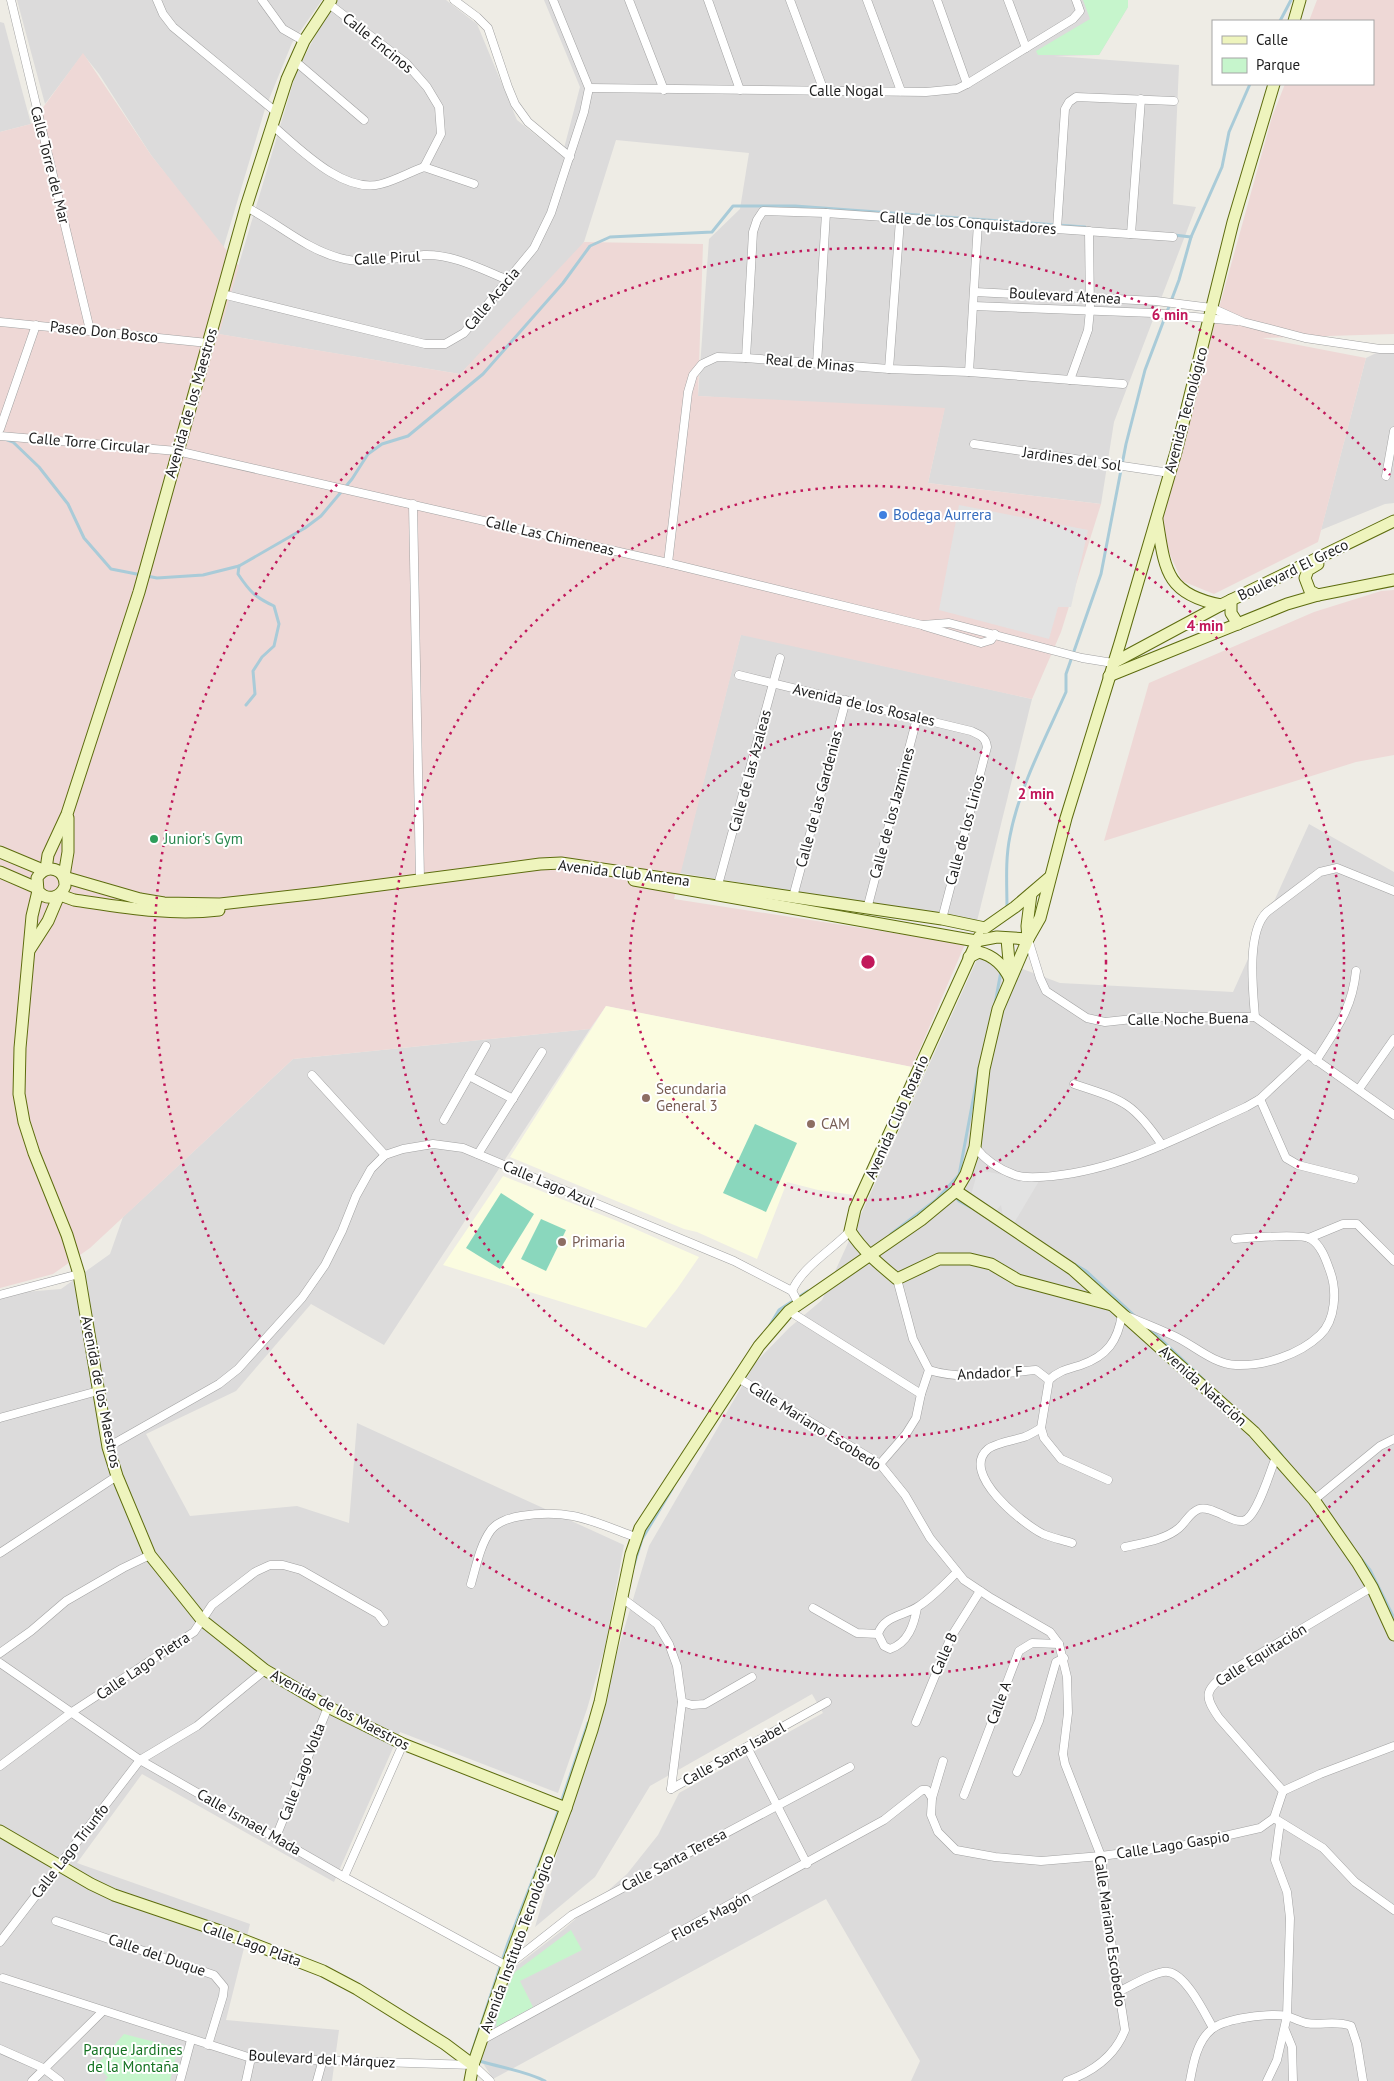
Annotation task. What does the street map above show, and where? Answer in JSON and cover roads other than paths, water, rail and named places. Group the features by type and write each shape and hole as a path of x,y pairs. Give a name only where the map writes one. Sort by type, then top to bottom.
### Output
{"street":[{"name":"Calle Torre del Mar","path":"11,0 90,330"},
{"path":"157,0 162,14 174,27 276,112"},
{"path":"262,0 283,29 304,41"},
{"path":"454,0 478,17 488,28 515,104 528,122 570,157"},
{"path":"553,0 589,88"},
{"path":"629,0 664,90"},
{"path":"708,0 740,90"},
{"path":"790,0 824,91"},
{"path":"867,0 901,91"},
{"path":"936,0 967,84"},
{"path":"1008,0 1026,48"},
{"name":"Calle Nogal","path":"589,88 942,92 958,89 967,84 1072,19 1080,11 1076,0"},
{"path":"1294,20 1300,0"},
{"name":"Avenida de los Maestros","path":"45,870 48,855 68,814 139,592 246,207 276,112 287,79 304,41 330,2"},
{"name":"Calle Encinos","path":"330,2 406,63 427,87 438,107 441,134 424,167"},
{"path":"295,61 364,120"},
{"name":"Avenida Tecnológico","path":"1109,676 1170,473 1210,320 1233,222 1274,85"},
{"name":"Calle Acacia","path":"222,294 425,344 445,344 464,333 534,248 552,213 584,112 589,88"},
{"path":"1057,229 1066,105 1076,97 1174,101"},
{"path":"1131,234 1141,99"},
{"path":"273,126 344,181 363,185 380,184 424,167 474,184"},
{"name":"Calle Pirul","path":"246,207 269,218 317,251 341,259 360,261 425,255 452,258 508,280"},
{"name":"Calle de los Conquistadores","path":"746,358 753,232 757,220 763,211 826,213 900,220 978,223 1173,237"},
{"path":"817,364 826,213"},
{"path":"889,369 900,220"},
{"path":"969,372 978,223"},
{"path":"1070,380 1086,338 1090,310 1089,231"},
{"name":"Boulevard Atenea","path":"975,292 1176,303 1212,308 1242,322 1304,338 1380,349 1394,349"},
{"name":"Boulevard Atenea","path":"974,306 1153,312 1210,320 1242,322"},
{"name":"Paseo Don Bosco","path":"0,322 208,343"},
{"path":"0,429 36,325"},
{"name":"Real de Minas","path":"668,563 688,392 693,375 702,364 717,357 889,369 969,372 1123,384"},
{"path":"1386,476 1394,431"},
{"name":"Calle Torre Circular","path":"0,436 177,451"},
{"name":"Jardines del Sol","path":"974,444 1170,473"},
{"name":"Calle Las Chimeneas","path":"177,451 668,563 922,625 981,643 991,640 995,634"},
{"path":"413,504 420,879"},
{"path":"1157,518 1164,560 1170,576 1188,596 1226,602 1238,624"},
{"name":"Boulevard El Greco","path":"1113,663 1226,602 1394,521"},
{"path":"1318,595 1310,591 1306,574 1314,566 1338,553 1344,548 1344,545"},
{"name":"Boulevard El Greco","path":"1109,676 1265,612 1318,595 1394,580"},
{"name":"Calle Las Chimeneas","path":"922,625 949,622 1082,658 1113,663"},
{"name":"Calle de las Azaleas","path":"718,885 780,658"},
{"name":"Avenida de los Rosales","path":"739,676 971,731 982,736 986,741"},
{"path":"1008,974 1040,918 1071,800 1109,676"},
{"name":"Calle de las Gardenias","path":"793,897 846,700"},
{"name":"Calle de los Jazmines","path":"867,909 917,718"},
{"name":"Calle de los Lirios","path":"942,919 987,748 986,741"},
{"name":"Avenida de los Maestros","path":"64,876 68,852 68,814"},
{"path":"0,852 45,870 56,869 64,876 65,886 55,898 45,897 37,890 0,872"},
{"name":"Avenida Club Antena","path":"64,876 140,899 173,904 220,904 561,863 942,919 984,928"},
{"path":"1255,1018 1253,980 1257,927 1260,918 1320,872 1337,868 1394,891"},
{"name":"Avenida Club Antena","path":"59,895 74,900 163,912 197,912 560,869 578,870 976,941 1002,938 1028,939"},
{"path":"37,890 37,878 45,870"},
{"path":"956,1191 966,1174 975,1147 989,1040 1008,974 1009,961 1002,938 984,928 1031,894 1049,878"},
{"name":"Avenida de los Maestros","path":"37,890 32,916 20,1048 19,1094 24,1122 34,1153 67,1235 79,1274 108,1447 117,1476 150,1555 202,1620 264,1670 328,1707 403,1744 566,1808"},
{"path":"1028,939 1027,926 1031,894"},
{"name":"Avenida de los Maestros","path":"30,948 48,921 59,895"},
{"name":"Avenida Club Rotario","path":"792,1291 800,1276 835,1247 850,1230 856,1209 976,941 984,928"},
{"name":"Calle Noche Buena","path":"1028,939 1046,991 1078,1013 1094,1021 1105,1022 1151,1017 1255,1018 1394,1115"},
{"path":"969,957 979,952 985,954 995,959 1008,974"},
{"path":"1316,1061 1345,1015 1354,992 1356,970"},
{"path":"1359,1089 1394,1039"},
{"path":"444,1120 486,1046"},
{"path":"478,1154 542,1052"},
{"path":"975,1147 986,1161 1016,1176 1066,1175 1111,1164 1162,1146 1260,1099 1307,1055"},
{"path":"108,1447 219,1384 238,1368 302,1298 325,1265 342,1231 356,1196 371,1169 385,1155 312,1075"},
{"path":"469,1076 513,1099"},
{"path":"1074,1084 1120,1100 1134,1109 1146,1122 1162,1146"},
{"path":"1260,1099 1286,1158 1298,1165 1354,1179"},
{"name":"Calle Lago Azul","path":"385,1155 403,1149 433,1144 463,1148 734,1261 792,1291"},
{"name":"Avenida Instituto Tecnológico","path":"470,2081 507,1966 566,1808 600,1702 635,1537 683,1459 759,1346 789,1312 870,1257 921,1220 956,1191"},
{"name":"Avenida Natación","path":"956,1191 1072,1269 1254,1432 1314,1500 1357,1562 1372,1587 1394,1634"},
{"path":"1235,1239 1309,1238 1343,1224 1357,1224 1394,1261"},
{"path":"850,1230 859,1245 870,1257 897,1278 913,1339 929,1370 916,1418 906,1434 880,1464"},
{"path":"1108,1480 1061,1459 1044,1438 1041,1428 1049,1380 1061,1371 1094,1360 1112,1346 1120,1328 1122,1314 1178,1338 1211,1358 1234,1365 1256,1364 1283,1357 1320,1335 1334,1304 1334,1283 1326,1258 1317,1245 1309,1238"},
{"path":"897,1278 940,1259 970,1259 991,1264 1018,1280 1112,1305"},
{"path":"0,1295 79,1274"},
{"path":"792,1291 799,1304"},
{"path":"789,1312 921,1394"},
{"name":"Andador F","path":"929,1370 945,1375 959,1376 1036,1370 1049,1380"},
{"name":"Calle Mariano Escobedo","path":"738,1378 880,1464 905,1495 930,1538 957,1572 980,1591 1050,1632 1059,1644 1068,1677 1068,1713 1063,1754 1065,1764 1101,1856 1118,1992 1125,2030 1120,2042 1096,2068 1067,2081"},
{"path":"0,1418 98,1391"},
{"path":"1041,1428 1025,1437 988,1448 980,1460 980,1471 987,1485 1029,1526 1045,1535 1072,1543"},
{"path":"1314,1500 1373,1451 1394,1439"},
{"path":"1125,1547 1153,1541 1178,1529 1192,1513 1200,1509 1208,1509 1239,1522 1245,1520 1256,1509 1276,1458"},
{"path":"0,1553 117,1476"},
{"path":"471,1584 483,1548 492,1529 500,1522 514,1517 559,1513 577,1516 635,1537"},
{"path":"0,1652 31,1631 66,1601 123,1568 150,1555"},
{"name":"Calle Lago Pietra","path":"0,1766 72,1712 194,1632 212,1605 255,1572 270,1565 283,1565 301,1570 378,1614 384,1622"},
{"path":"917,1608 914,1623 907,1637 897,1646 890,1649 884,1646 878,1634 880,1628 890,1620 917,1608 957,1572"},
{"name":"Calle Equitación","path":"1283,1791 1219,1718 1211,1705 1208,1694 1210,1689 1212,1685 1226,1674 1372,1587"},
{"name":"Calle B","path":"916,1722 950,1637 980,1591"},
{"name":"Calle Santa Isabel","path":"622,1598 657,1624 669,1644 677,1666 682,1702 671,1789 827,1702"},
{"path":"813,1608 858,1633 878,1634"},
{"name":"Calle A","path":"964,1795 1019,1651 1032,1643 1059,1644"},
{"path":"1016,1772 1039,1720 1056,1662 1064,1658"},
{"name":"Calle Ismael Mada","path":"0,1663 140,1760 344,1877 507,1966"},
{"path":"140,1760 197,1726 264,1670"},
{"path":"682,1702 692,1706 704,1704 752,1677"},
{"name":"Calle Lago Volta","path":"276,1838 328,1707"},
{"path":"344,1877 403,1744"},
{"path":"1267,2081 1276,2060 1287,2016 1290,1918 1287,1892 1275,1860 1277,1820 1283,1791 1394,1746"},
{"path":"747,1747 778,1804 807,1864"},
{"name":"Calle Lago Triunfo","path":"0,1942 3,1931 60,1865 140,1760"},
{"name":"Calle Lago Gaspio","path":"943,1761 932,1798 931,1816 938,1832 956,1850 996,1857 1041,1861 1101,1856 1185,1845 1220,1838 1260,1828 1277,1820"},
{"name":"Calle Santa Teresa","path":"507,1966 572,1915 850,1767"},
{"name":"Flores Magón","path":"482,2040 807,1864 884,1820 922,1790 927,1790 932,1798"},
{"path":"1277,1820 1323,1848 1355,1882 1394,1910"},
{"name":"Calle Lago Plata","path":"0,1831 91,1884 114,1895 220,1931 323,1971 357,1989 429,2034 474,2065 490,2081"},
{"name":"Calle del Duque","path":"56,1921 214,1975 224,1987 224,1996 208,2045"},
{"path":"1118,1992 1159,1973 1168,1972 1179,1976 1213,2028"},
{"name":"Boulevard del Márquez","path":"4,1978 251,2058 474,2065"},
{"path":"32,2081 43,2068 103,2011"},
{"path":"1190,2081 1194,2057 1213,2028 1255,2016 1287,2016 1307,2023 1343,2023 1351,2026 1357,2044 1363,2081"},
{"path":"1285,2030 1292,2047 1293,2081"},
{"path":"180,2081 191,2040"},
{"path":"0,2049 43,2068 60,2081"},
{"path":"246,2081 251,2058"},
{"path":"317,2081 323,2059"}],"waterway":[{"path":"1281,20 1291,0"},
{"path":"1007,909 1007,854 1014,818 1026,781 1066,692 1066,674 1101,574 1126,444 1145,370 1179,280 1191,237 1222,167 1229,132 1250,85"},
{"path":"246,705 255,694 253,671 262,657 274,646 279,624 274,606 257,597 250,590 238,574 239,566 305,528 321,516 352,479 368,454 382,444 408,436 483,374 563,283 590,246 610,237 712,232 733,206 795,206 1085,227"},
{"path":"1174,235 1191,237"},
{"path":"5,439 13,442 39,467 68,504 84,538 111,569 157,578 203,575 239,566"},
{"path":"995,1004 1001,971"},
{"path":"891,1234 936,1200 959,1175 979,1068"},
{"path":"955,1196 959,1201 970,1207"},
{"path":"1076,1265 1086,1271 1137,1318"},
{"path":"770,1325 779,1310 808,1291"},
{"path":"1148,1327 1205,1381"},
{"path":"1273,1445 1282,1456"},
{"path":"633,1568 642,1539 672,1489"},
{"path":"1362,1560 1370,1570 1394,1618"},
{"path":"470,2058 508,1943 549,1838 588,1723"},
{"path":"477,2060 529,2074 545,2081"}],"place":[{"name":"Bodega Aurrera","path":"883,515"},
{"name":"Junior's Gym","path":"154,839"},
{"name":"Secundaria General 3","path":"646,1098"},
{"name":"CAM","path":"811,1124"},
{"name":"Primaria","path":"562,1242"}],"park label":[{"name":"Parque Jardines de la Montaña","path":"133,2058"}]}
